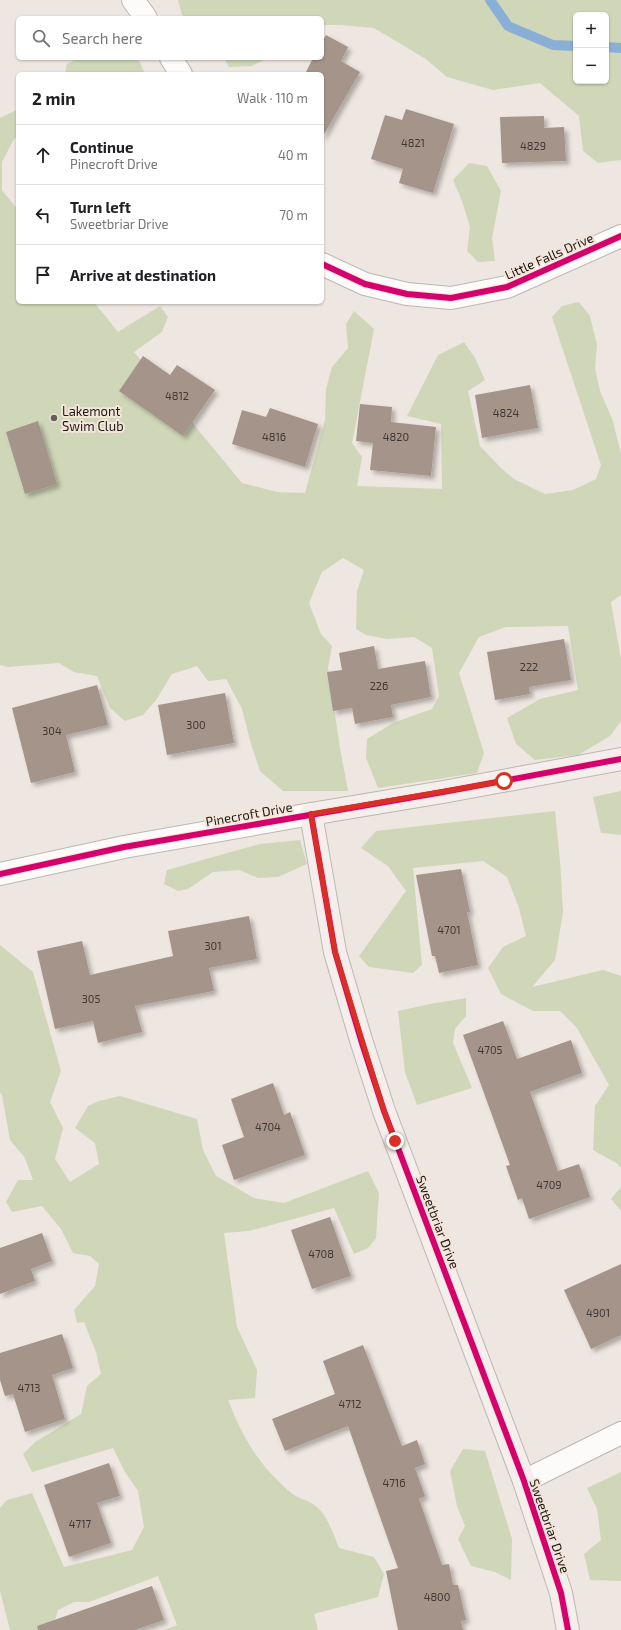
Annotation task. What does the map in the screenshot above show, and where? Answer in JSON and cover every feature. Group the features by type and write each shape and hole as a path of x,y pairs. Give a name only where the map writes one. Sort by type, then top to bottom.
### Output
{"street":[{"path":"133,0 145,16"},
{"path":"172,60 179,72"},
{"name":"Little Falls Drive","path":"324,265 365,284 407,294 452,298 508,287 621,236"},
{"name":"Pinecroft Drive","path":"0,874 124,847 621,760"},
{"name":"Sweetbriar Drive","path":"311,814 335,952 363,1047 384,1111 524,1481 561,1593 568,1630"},
{"path":"524,1481 621,1433"}],"green space":[{"path":"178,0 621,0 621,160 598,163 583,151 579,116 540,83 493,90 447,77 426,59 374,28 324,25 324,16 184,16 182,15"},
{"path":"74,60 139,60 144,72 65,72 67,64"},
{"path":"225,60 264,60 252,66 229,67"},
{"path":"16,110 16,138 14,139 2,162 2,190 16,208 16,304 96,304 118,332 160,306 168,317 162,332 134,352 242,483 277,492 305,493 325,420 326,389 332,367 348,348 346,324 354,311 374,329 352,443 362,457 357,486 442,489 441,424 407,416 438,355 464,342 475,358 485,380 468,391 480,446 501,468 514,479 545,494 573,490 596,479 601,465 552,317 562,306 579,302 590,316 597,345 595,368 600,391 613,421 621,454 621,595 611,602 621,659 621,721 610,736 578,755 535,760 516,744 507,718 540,699 578,690 568,626 506,627 479,637 459,673 484,753 477,773 378,788 366,758 367,739 395,722 432,709 439,696 432,648 414,637 387,639 366,635 356,629 357,591 364,570 343,558 322,572 309,603 321,634 332,646 328,668 348,791 283,791 260,771 242,709 226,679 208,681 197,666 172,674 156,700 143,715 125,721 110,708 97,676 74,672 59,663 8,667 0,665 0,118"},
{"path":"469,163 487,166 501,191 492,238 495,261 478,262 467,251 470,227 462,201 453,180"},
{"path":"621,791 621,835 601,833 593,797"},
{"path":"555,811 563,912 555,960 532,987 603,970 621,976 621,1168 618,1164 593,1150 595,1106 609,1085 577,1028 560,1011 533,1011 501,994 488,968 503,947 526,936 519,908 507,877 483,861 413,868 422,965 413,973 369,967 359,956 406,891 388,866 361,848 376,831"},
{"path":"300,840 307,864 278,877 258,878 239,870 213,872 188,889 178,891 164,884 167,870 260,844"},
{"path":"0,945 33,972 61,1071 50,1102 63,1128 55,1159 70,1182 99,1164 95,1143 75,1128 88,1106 99,1101 120,1096 197,1119 203,1150 216,1176 254,1198 284,1203 368,1171 379,1193 376,1238 368,1248 354,1254 334,1208 249,1231 224,1233 237,1327 257,1370 255,1398 228,1400 240,1426 252,1450 268,1471 292,1494 315,1505 321,1511 325,1516 339,1548 374,1557 384,1574 378,1597 314,1614 318,1630 164,1630 177,1625 158,1576 89,1602 74,1602 58,1610 52,1630 10,1630 0,1591 0,1508 7,1500 32,1493 64,1567 132,1550 144,1527 138,1491 125,1472 113,1448 32,1472 23,1454 35,1442 81,1414 87,1386 101,1374 96,1352 84,1322 77,1323 74,1310 95,1286 99,1264 90,1256 73,1253 61,1229 42,1206 12,1212 6,1202 18,1180 33,1180 25,1158 10,1140 2,1095 0,1092"},
{"path":"466,998 466,1016 455,1029 453,1043 472,1088 417,1105 405,1072 398,1011"},
{"path":"621,1187 621,1211 611,1199"},
{"path":"463,1449 485,1451 512,1539 511,1580 495,1572 471,1566 458,1539 465,1526 457,1506 450,1471"},
{"path":"621,1472 621,1581 590,1580 584,1554 601,1540 597,1509 587,1488"}],"building":[{"path":"326,35 348,47 341,61 360,72 324,135 324,72 306,72 312,60 324,60 324,38"},
{"path":"406,109 454,124 433,193 399,183 403,169 371,159 385,115 402,120"},
{"path":"544,116 544,128 564,127 566,161 502,163 500,117"},
{"path":"143,356 170,375 177,365 215,390 183,436 119,391"},
{"path":"530,385 538,428 482,438 475,395"},
{"path":"360,404 392,407 391,422 436,427 431,476 370,470 373,443 356,441"},
{"path":"270,408 318,424 305,467 232,444 242,410 266,417"},
{"path":"38,421 57,484 25,494 6,432"},
{"path":"564,639 571,680 529,687 530,694 495,700 487,652"},
{"path":"374,646 378,669 425,661 431,697 391,705 393,717 355,724 352,708 333,711 327,672 342,670 339,653"},
{"path":"97,685 108,725 66,735 75,772 31,783 12,708"},
{"path":"225,693 234,743 167,755 158,705"},
{"path":"461,869 470,912 467,912 478,965 439,973 435,956 432,956 416,875"},
{"path":"249,916 257,959 209,968 214,991 135,1006 142,1032 98,1043 93,1021 55,1029 37,951 82,941 90,975 173,956 168,931"},
{"path":"503,1021 517,1059 571,1040 582,1073 530,1092 558,1171 579,1164 590,1197 529,1219 522,1198 518,1200 506,1166 510,1165 463,1035"},
{"path":"273,1083 284,1115 290,1112 305,1155 234,1180 222,1145 244,1137 231,1099"},
{"path":"330,1217 351,1276 312,1289 291,1230"},
{"path":"42,1233 52,1261 31,1269 35,1281 0,1294 0,1248"},
{"path":"621,1264 621,1335 591,1349 564,1290"},
{"path":"62,1334 73,1368 52,1375 65,1419 25,1432 13,1394 5,1396 0,1380 0,1353"},
{"path":"363,1345 402,1446 417,1440 425,1464 415,1468 425,1496 419,1499 442,1565 449,1564 453,1585 458,1585 466,1620 461,1621 463,1630 398,1630 386,1571 398,1568 348,1426 285,1451 272,1419 335,1394 323,1361"},
{"path":"109,1463 120,1496 97,1503 111,1543 69,1557 44,1485"},
{"path":"152,1586 164,1620 135,1630 38,1630 37,1626"}],"waterway":[{"path":"490,0 508,26 553,45 573,46"},
{"path":"609,47 621,48"}],"cycle path":[{"path":"324,265 365,284 407,294 451,298 507,287 621,236"},
{"path":"0,874 124,847 443,792 621,759"},
{"path":"311,814 335,952 361,1040 384,1111 524,1481 561,1593 568,1630"}],"place":[{"name":"Lakemont Swim Club","path":"54,418"}],"route":[{"path":"395,1141 361,1040 335,952 311,814 504,781"}]}
